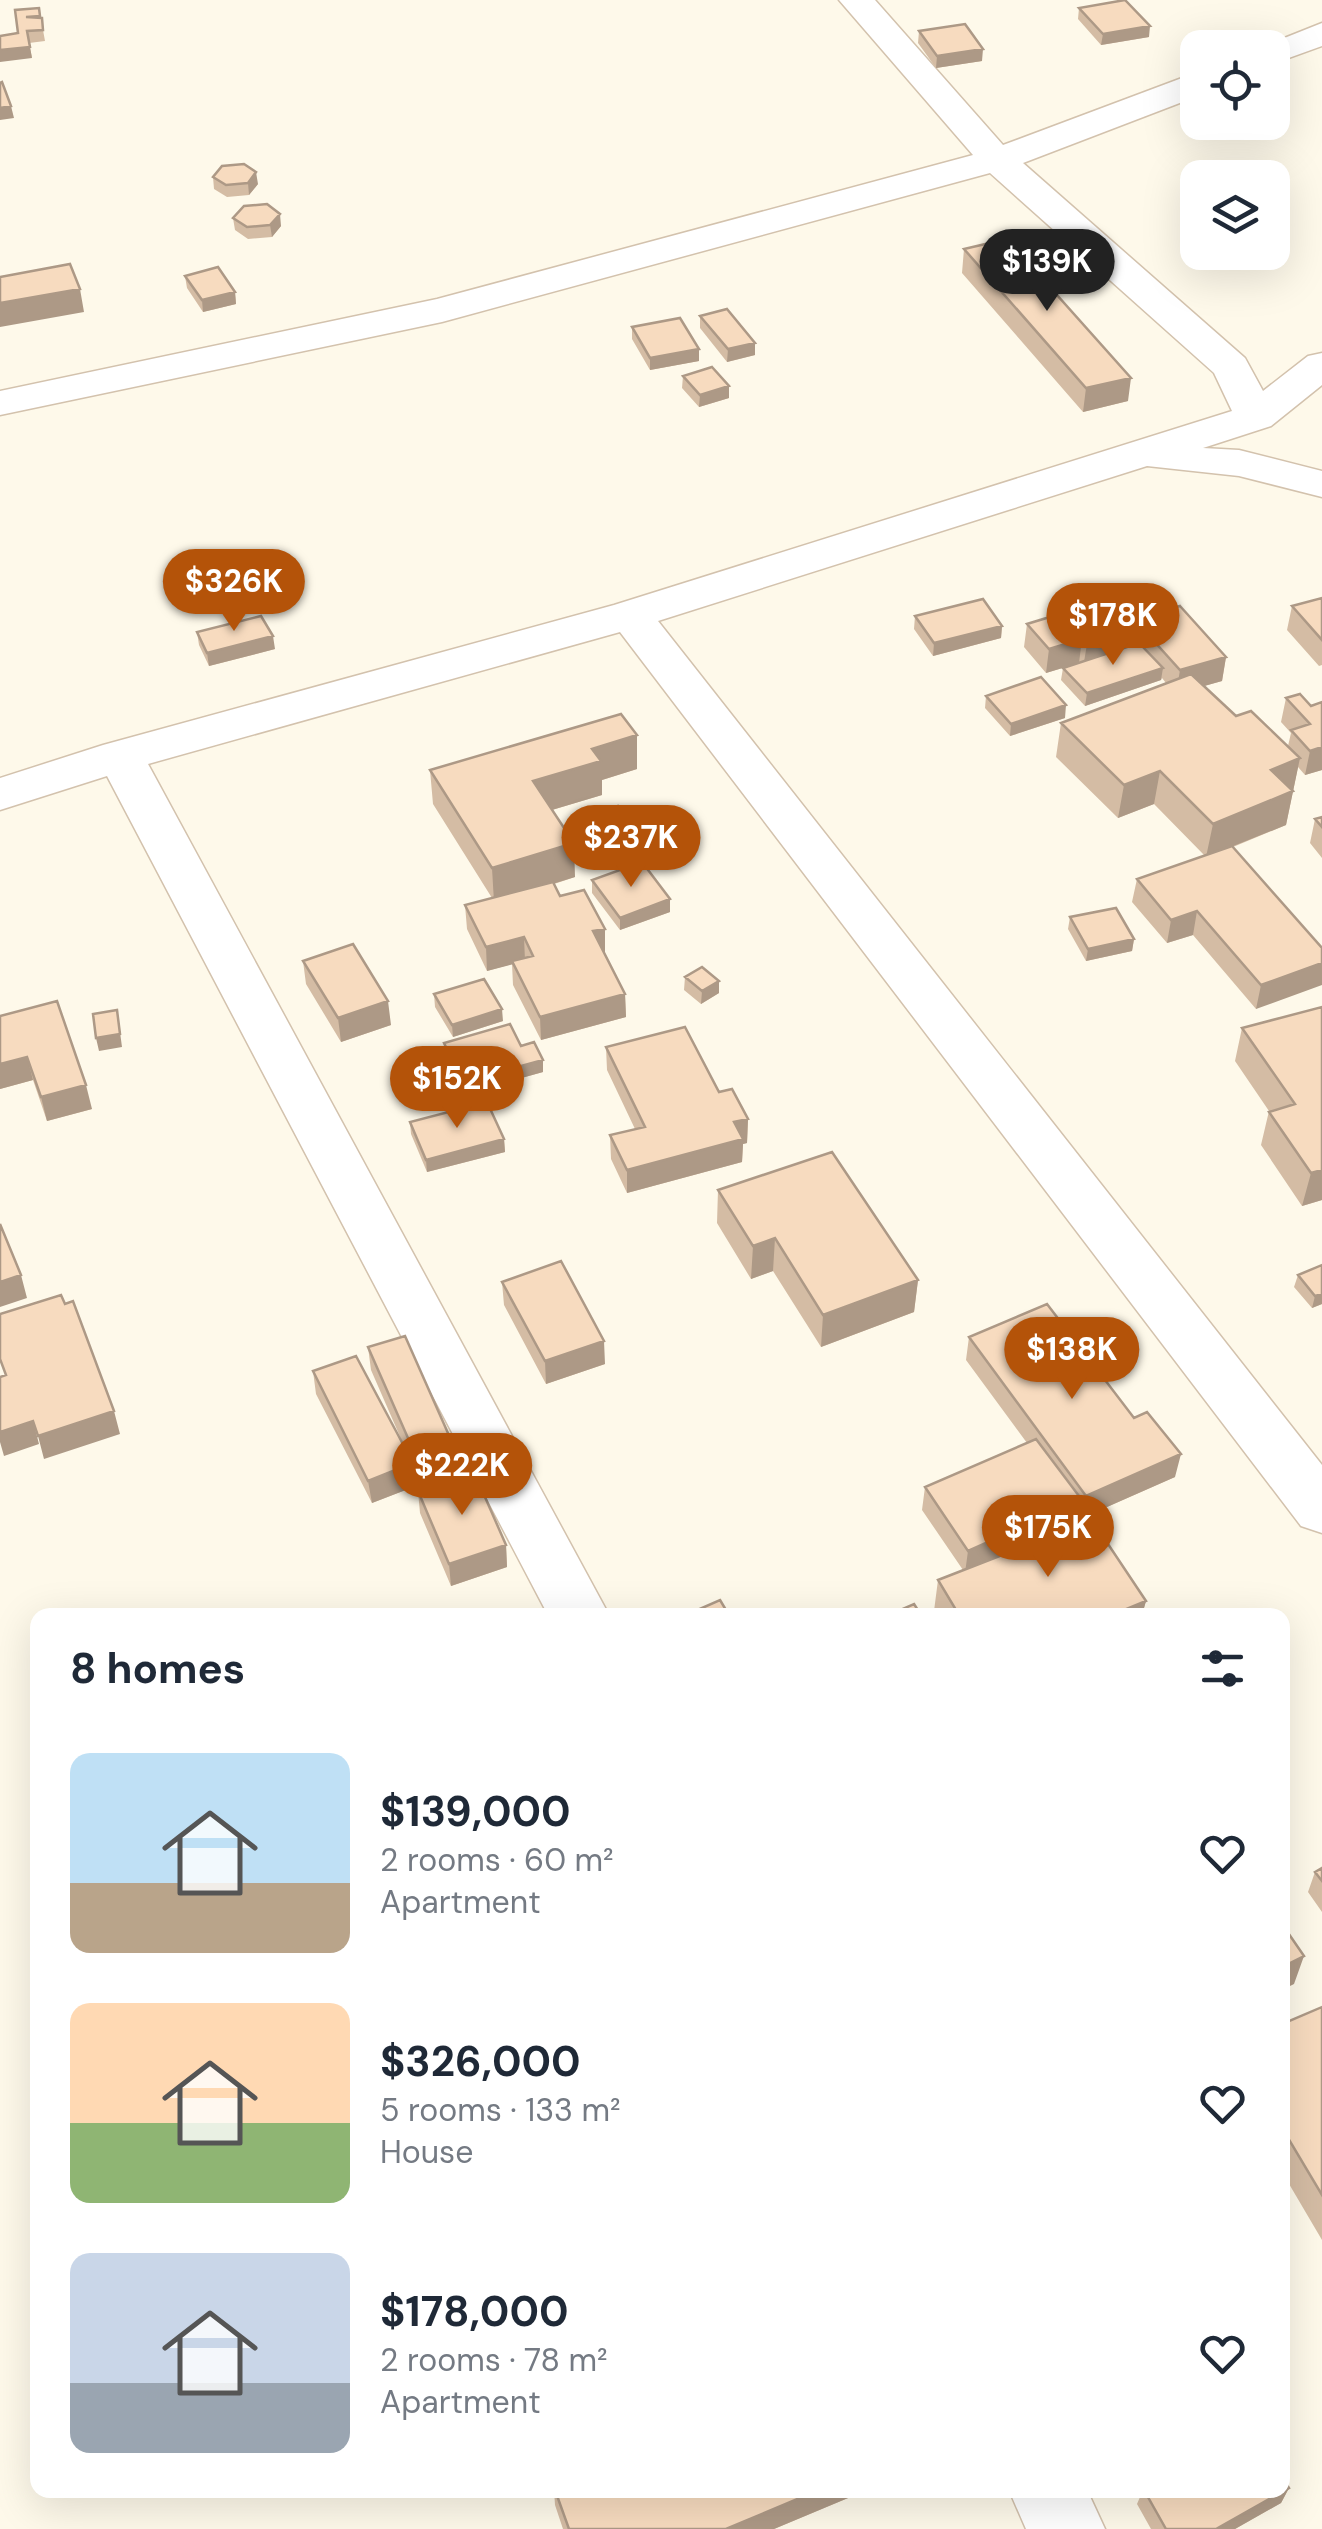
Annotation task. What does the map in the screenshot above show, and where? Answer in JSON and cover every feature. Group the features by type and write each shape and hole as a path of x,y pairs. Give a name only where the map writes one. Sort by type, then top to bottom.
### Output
{"street":[{"path":"856,0 997,160 1230,367 1256,416"},
{"path":"1290,47 1322,34"},
{"path":"0,403 442,310 997,160 1180,90"},
{"path":"0,794 120,756 630,615 957,514 1256,416 1322,365"},
{"path":"1133,456 1239,463 1322,484"},
{"path":"630,615 1322,1509"},
{"path":"120,756 575,1608"},
{"path":"1050,2498 1067,2529"}],"building":[{"path":"1125,0 1150,26 1103,34 1079,8"},
{"path":"39,8 40,16 26,17 42,18 43,30 27,31 30,47 0,50 0,36 18,33 15,10"},
{"path":"965,24 983,49 937,56 919,31"},
{"path":"0,83 11,106 0,108"},
{"path":"244,164 256,172 248,183 226,185 213,177 222,166"},
{"path":"267,204 280,214 270,225 247,227 233,218 244,206"},
{"path":"1007,239 1131,378 1086,388 964,249"},
{"path":"70,264 80,289 0,303 0,277"},
{"path":"218,267 235,292 202,300 185,276"},
{"path":"727,309 755,343 728,349 700,316"},
{"path":"680,318 699,349 650,358 632,327"},
{"path":"712,367 729,386 700,395 683,376"},
{"path":"1112,598 1139,628 1087,644 1082,639 1049,649 1027,624"},
{"path":"1322,598 1322,640 1292,606"},
{"path":"983,599 1002,626 934,643 915,616"},
{"path":"1180,606 1226,657 1180,670 1134,619"},
{"path":"261,616 273,636 207,653 197,632"},
{"path":"1139,643 1163,668 1087,693 1063,668"},
{"path":"1191,674 1236,716 1251,711 1300,758 1271,770 1293,791 1213,824 1160,771 1124,785 1061,723"},
{"path":"1041,677 1066,705 1011,724 986,696"},
{"path":"1300,694 1311,706 1322,702 1322,747 1310,751 1291,730 1310,724 1286,698"},
{"path":"621,714 637,735 592,749 601,761 533,781 574,843 492,868 430,770"},
{"path":"618,806 640,840 593,854 571,819"},
{"path":"1232,846 1322,948 1322,963 1261,985 1197,911 1171,920 1137,879"},
{"path":"642,862 670,899 620,918 592,880"},
{"path":"553,882 560,896 584,890 605,929 593,931 625,994 540,1017 512,961 533,956 524,937 486,947 465,905"},
{"path":"1116,908 1134,939 1088,949 1070,917"},
{"path":"353,944 388,1001 338,1018 303,961"},
{"path":"702,967 719,981 702,991 685,977"},
{"path":"484,979 502,1009 452,1025 434,994"},
{"path":"57,1001 86,1085 41,1097 27,1057 0,1064 0,1016"},
{"path":"1322,1007 1322,1170 1311,1173 1269,1112 1295,1104 1242,1028"},
{"path":"117,1010 120,1034 96,1038 93,1014"},
{"path":"510,1024 521,1046 534,1042 543,1060 463,1082 444,1043"},
{"path":"685,1027 719,1092 732,1089 748,1119 734,1122 743,1139 627,1170 610,1135 645,1127 606,1047"},
{"path":"487,1102 504,1139 426,1160 410,1122"},
{"path":"832,1152 918,1280 823,1315 775,1238 753,1246 718,1190"},
{"path":"0,1224 21,1275 0,1282"},
{"path":"561,1261 604,1341 545,1361 502,1282"},
{"path":"1322,1265 1322,1294 1315,1296 1298,1275"},
{"path":"61,1295 65,1304 73,1301 114,1411 38,1436 33,1421 0,1432 0,1377 6,1375 0,1359 0,1314"},
{"path":"1047,1304 1134,1418 1147,1412 1181,1454 1086,1496 969,1337"},
{"path":"405,1336 459,1458 422,1470 368,1347"},
{"path":"356,1356 413,1463 368,1481 313,1371"},
{"path":"1036,1439 1082,1500 968,1551 925,1487"},
{"path":"474,1472 506,1545 449,1564 418,1491"},
{"path":"1092,1520 1146,1601 1129,1608 955,1608 938,1580"},
{"path":"720,1600 725,1608 702,1608"},
{"path":"1290,1936 1304,1956 1290,1963"},
{"path":"1322,2007 1322,2195 1290,2141 1290,2021"},
{"path":"558,2498 800,2498 726,2529 569,2529"},
{"path":"1149,2498 1271,2498 1216,2529 1166,2529"}]}
